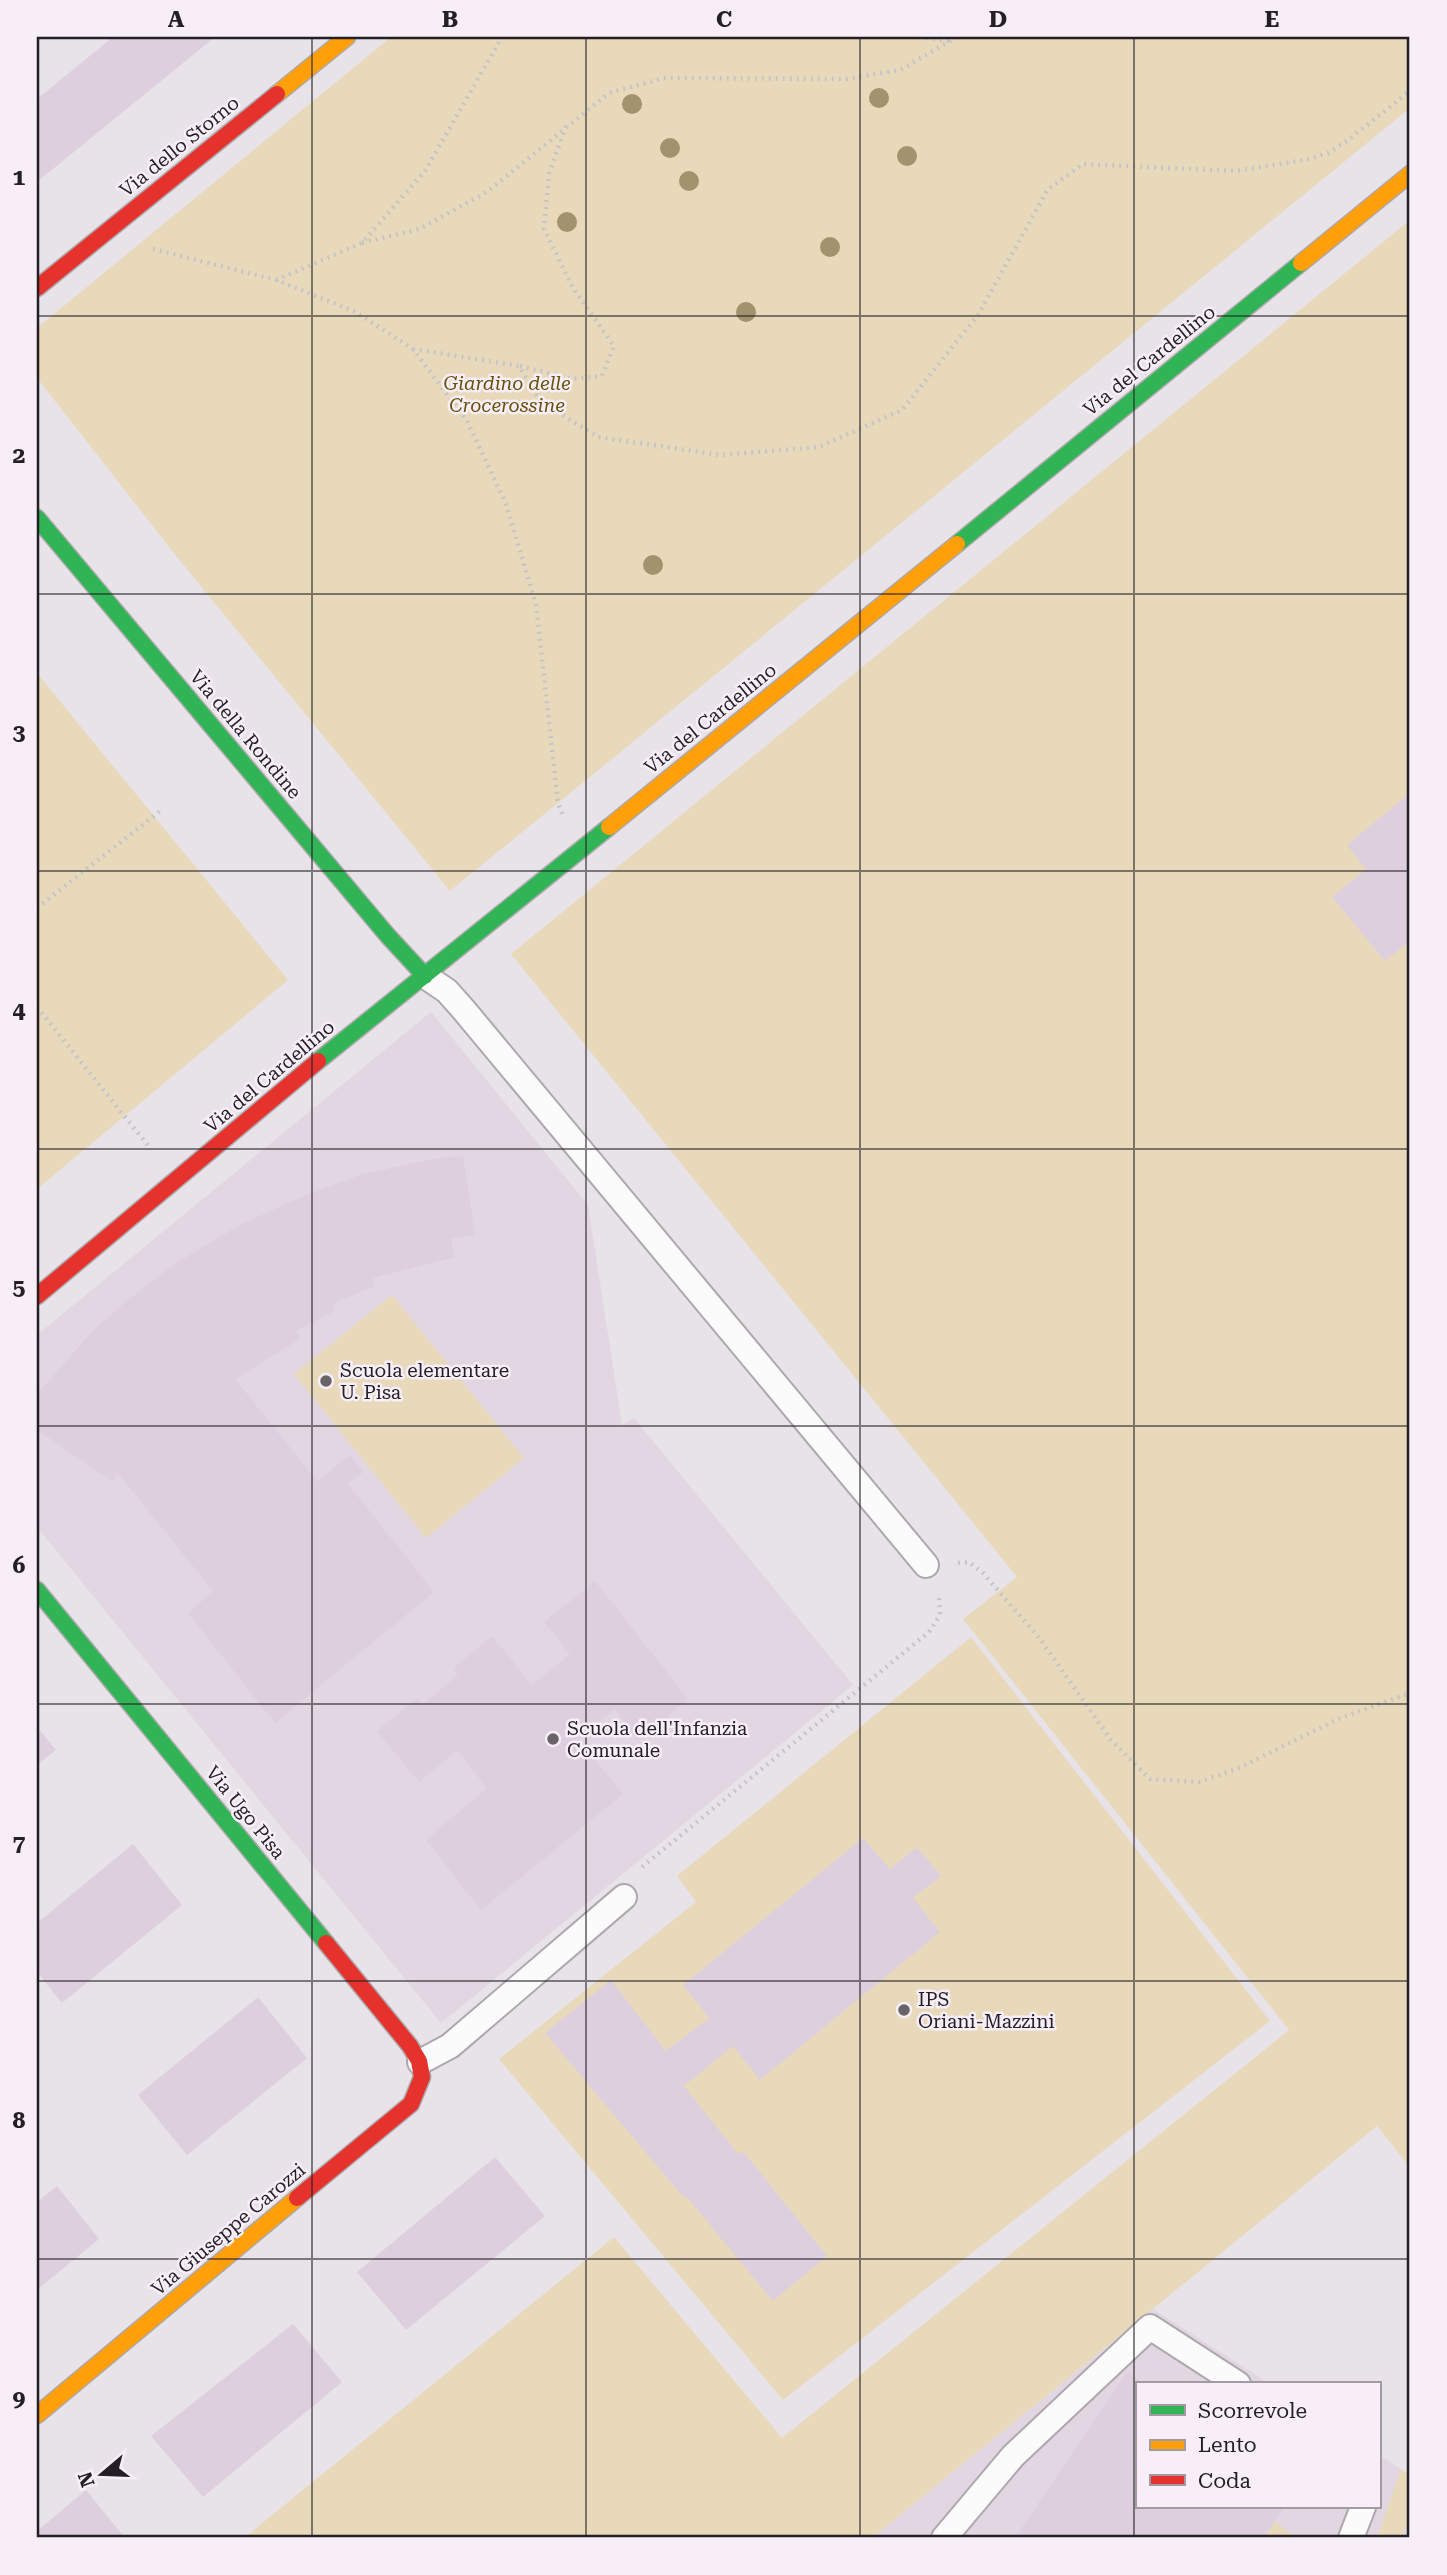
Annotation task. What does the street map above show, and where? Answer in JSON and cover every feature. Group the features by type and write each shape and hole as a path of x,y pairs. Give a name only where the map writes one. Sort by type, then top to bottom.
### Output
{"street":[{"name":"Via dello Storno","path":"37,288 347,37"},
{"name":"Via del Cardellino","path":"37,1296 348,1036 576,854 1410,174"},
{"name":"Via della Rondine","path":"37,519 388,936 425,976"},
{"name":"Via Ugo Pisa","path":"37,1590 403,2036 420,2062"},
{"name":"Via Giuseppe Carozzi","path":"37,2415 411,2104 419,2092 423,2078 420,2062"}],"lane":[{"path":"425,976 446,991 463,1009 926,1565"},
{"path":"420,2062 450,2046 624,1897"},
{"path":"944,2538 1013,2456 1150,2327 1235,2382"},
{"path":"1351,2538 1363,2508"}],"path":[{"path":"362,243 425,171 502,37"},
{"path":"919,37 951,41"},
{"path":"276,280 362,243 419,229 487,192 609,93 664,78 846,79 900,69 957,37"},
{"path":"519,366 540,401 598,437 720,455 819,447 902,410 978,315 1048,189 1083,164 1236,172 1305,160 1328,153 1348,140 1410,91"},
{"path":"413,349 519,366 572,379 602,376 614,346 573,288 544,229 550,174 566,126"},
{"path":"149,248 276,280 354,311 413,349 467,422 506,504 536,604 558,803 576,854"},
{"path":"37,908 160,811"},
{"path":"37,1007 153,1153 180,1178"},
{"path":"624,1897 641,1867 929,1632 940,1615 939,1593 926,1565 969,1563 983,1573 1040,1639 1111,1740 1150,1779 1199,1782 1239,1769 1338,1719 1410,1693"}],"shaded area":[{"name":"Scuola elementare U. Pisa","path":"431,1012 588,1205 622,1425 634,1418 853,1685 441,2023 37,1527 37,1335"},
{"path":"1153,2309 1267,2382 1136,2382 1136,2508 1380,2508 1380,2456 1410,2475 1410,2538 872,2538"}],"green space":[{"name":"Giardino delle Crocerossine","path":"391,37 1410,37 1410,108 450,891 177,557 37,378 37,328"},
{"path":"1410,220 1410,2167 1377,2126 872,2538 244,2538 614,2237 782,2438 1289,2030 963,1619 1017,1577 511,954"},
{"path":"37,673 288,980 37,1189"},
{"path":"392,1295 524,1458 426,1538 294,1374"},
{"name":"IPS Oriani-Mazzini","path":"971,1637 1270,2021 783,2400 499,2059 696,1902 677,1876"},
{"path":"1401,2469 1410,2475 1410,2521 1402,2534 1408,2538 1383,2538 1378,2535"},
{"path":"1275,2522 1296,2538 1264,2538"}],"building":[{"path":"113,37 215,37 37,182 37,99"},
{"path":"1410,793 1410,941 1385,961 1332,897 1366,869 1347,845"},
{"path":"463,1155 475,1235 451,1239 455,1257 372,1278 376,1286 332,1304 336,1310 296,1331 300,1339 235,1379 317,1481 350,1455 363,1472 348,1484 434,1592 275,1723 188,1613 213,1591 117,1472 113,1482 37,1430 37,1394 93,1331 123,1304 176,1263 238,1226 301,1197 360,1175"},
{"path":"595,1581 688,1699 638,1741 615,1709 578,1739 623,1794 481,1910 426,1840 487,1788 457,1750 419,1782 377,1731 417,1698 422,1705 458,1675 453,1669 492,1636 532,1685 570,1654 544,1622"},
{"path":"37,1727 56,1750 37,1765"},
{"path":"863,1838 890,1869 917,1847 941,1876 913,1898 940,1932 760,2080 733,2046 684,2086 738,2154 743,2151 827,2256 773,2301 545,2033 611,1980 666,2051 709,2018 683,1985"},
{"path":"133,1844 182,1905 62,2003 37,1972 37,1923"},
{"path":"258,1997 307,2058 187,2155 138,2095"},
{"path":"495,2157 545,2216 406,2330 357,2272"},
{"path":"57,2186 99,2239 37,2290 37,2202"},
{"path":"293,2324 342,2382 203,2497 151,2436"},
{"path":"1127,2372 1142,2382 1136,2382 1136,2508 1283,2508 1264,2538 1015,2538"},
{"path":"86,2490 125,2538 37,2538 37,2531"}],"traffic: fast":[{"path":"957,544 1301,263"},
{"path":"37,518 388,936 425,976"},
{"path":"318,1061 609,827"},
{"path":"37,1590 326,1943"}],"traffic: slow":[{"path":"277,94 347,37"},
{"path":"1301,263 1410,174"},
{"path":"609,827 957,544"},
{"path":"37,2415 297,2198"}],"traffic: jam":[{"path":"37,288 277,94"},
{"path":"37,1296 318,1061"},
{"path":"297,2198 411,2104 422,2077 419,2061 410,2046 326,1943"}],"place":[{"name":"Scuola elementare U. Pisa","path":"326,1381"},
{"name":"Scuola dell'Infanzia Comunale","path":"553,1739"},
{"name":"IPS Oriani-Mazzini","path":"904,2010"}]}
